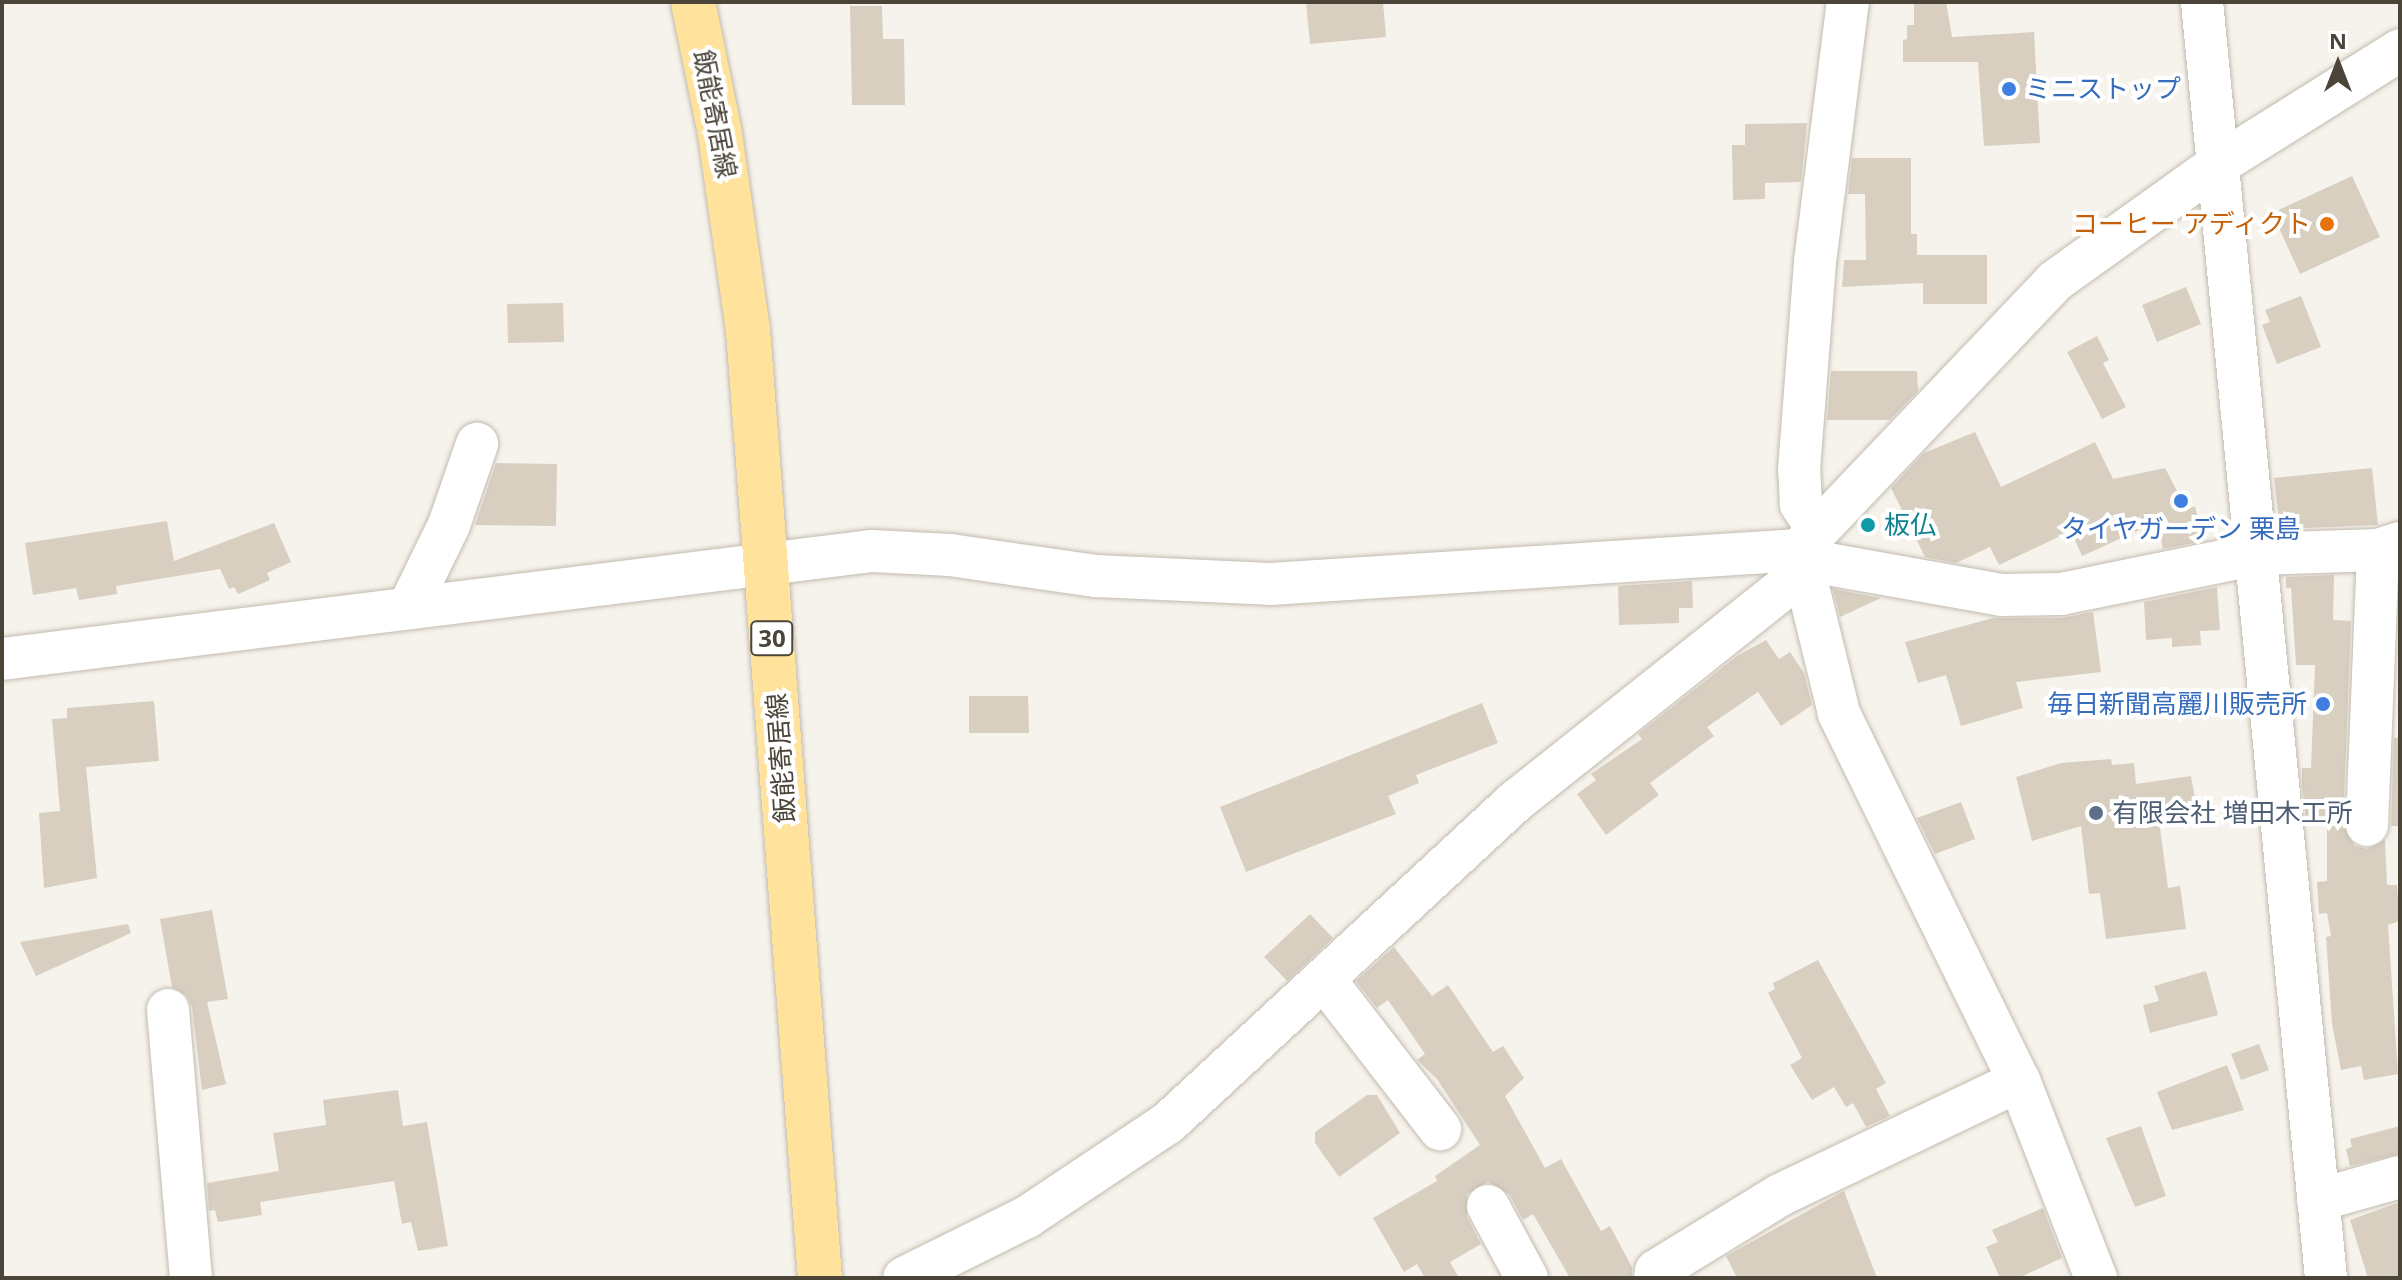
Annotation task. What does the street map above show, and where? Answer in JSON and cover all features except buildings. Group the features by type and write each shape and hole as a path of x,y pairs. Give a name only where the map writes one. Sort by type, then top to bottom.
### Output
{"main road":[{"name":"飯能寄居線","path":"693,2 737,230 766,560 820,1278"}],"street":[{"path":"1848,2 1815,262 1799,470 1806,551 1839,713 2019,1081 2096,1278"},
{"path":"2202,2 2326,1278"},
{"path":"904,1278 1027,1217 1168,1123 1517,800 1806,551 2055,281 2217,165 2400,50"},
{"path":"409,607 449,525 477,444"},
{"path":"2,659 766,560 902,551 1096,576 1270,584 1806,551 1822,563 2001,595 2061,594 2257,554 2389,547 2367,825"},
{"path":"1324,979 1440,1129"},
{"path":"168,1010 191,1278"},
{"path":"1655,1278 1656,1271 1780,1195 2019,1081"},
{"path":"2318,1200 2400,1177"},
{"path":"1488,1206 1527,1278"}],"place":[{"name":"ミニストップ","path":"2009,89"},
{"name":"コーヒー アディクト","path":"2327,224"},
{"name":"タイヤガーデン 栗島","path":"2181,501"},
{"name":"板仏","path":"1868,525"},
{"name":"毎日新聞高麗川販売所","path":"2323,704"},
{"name":"有限会社 増田木工所","path":"2096,813"}]}
